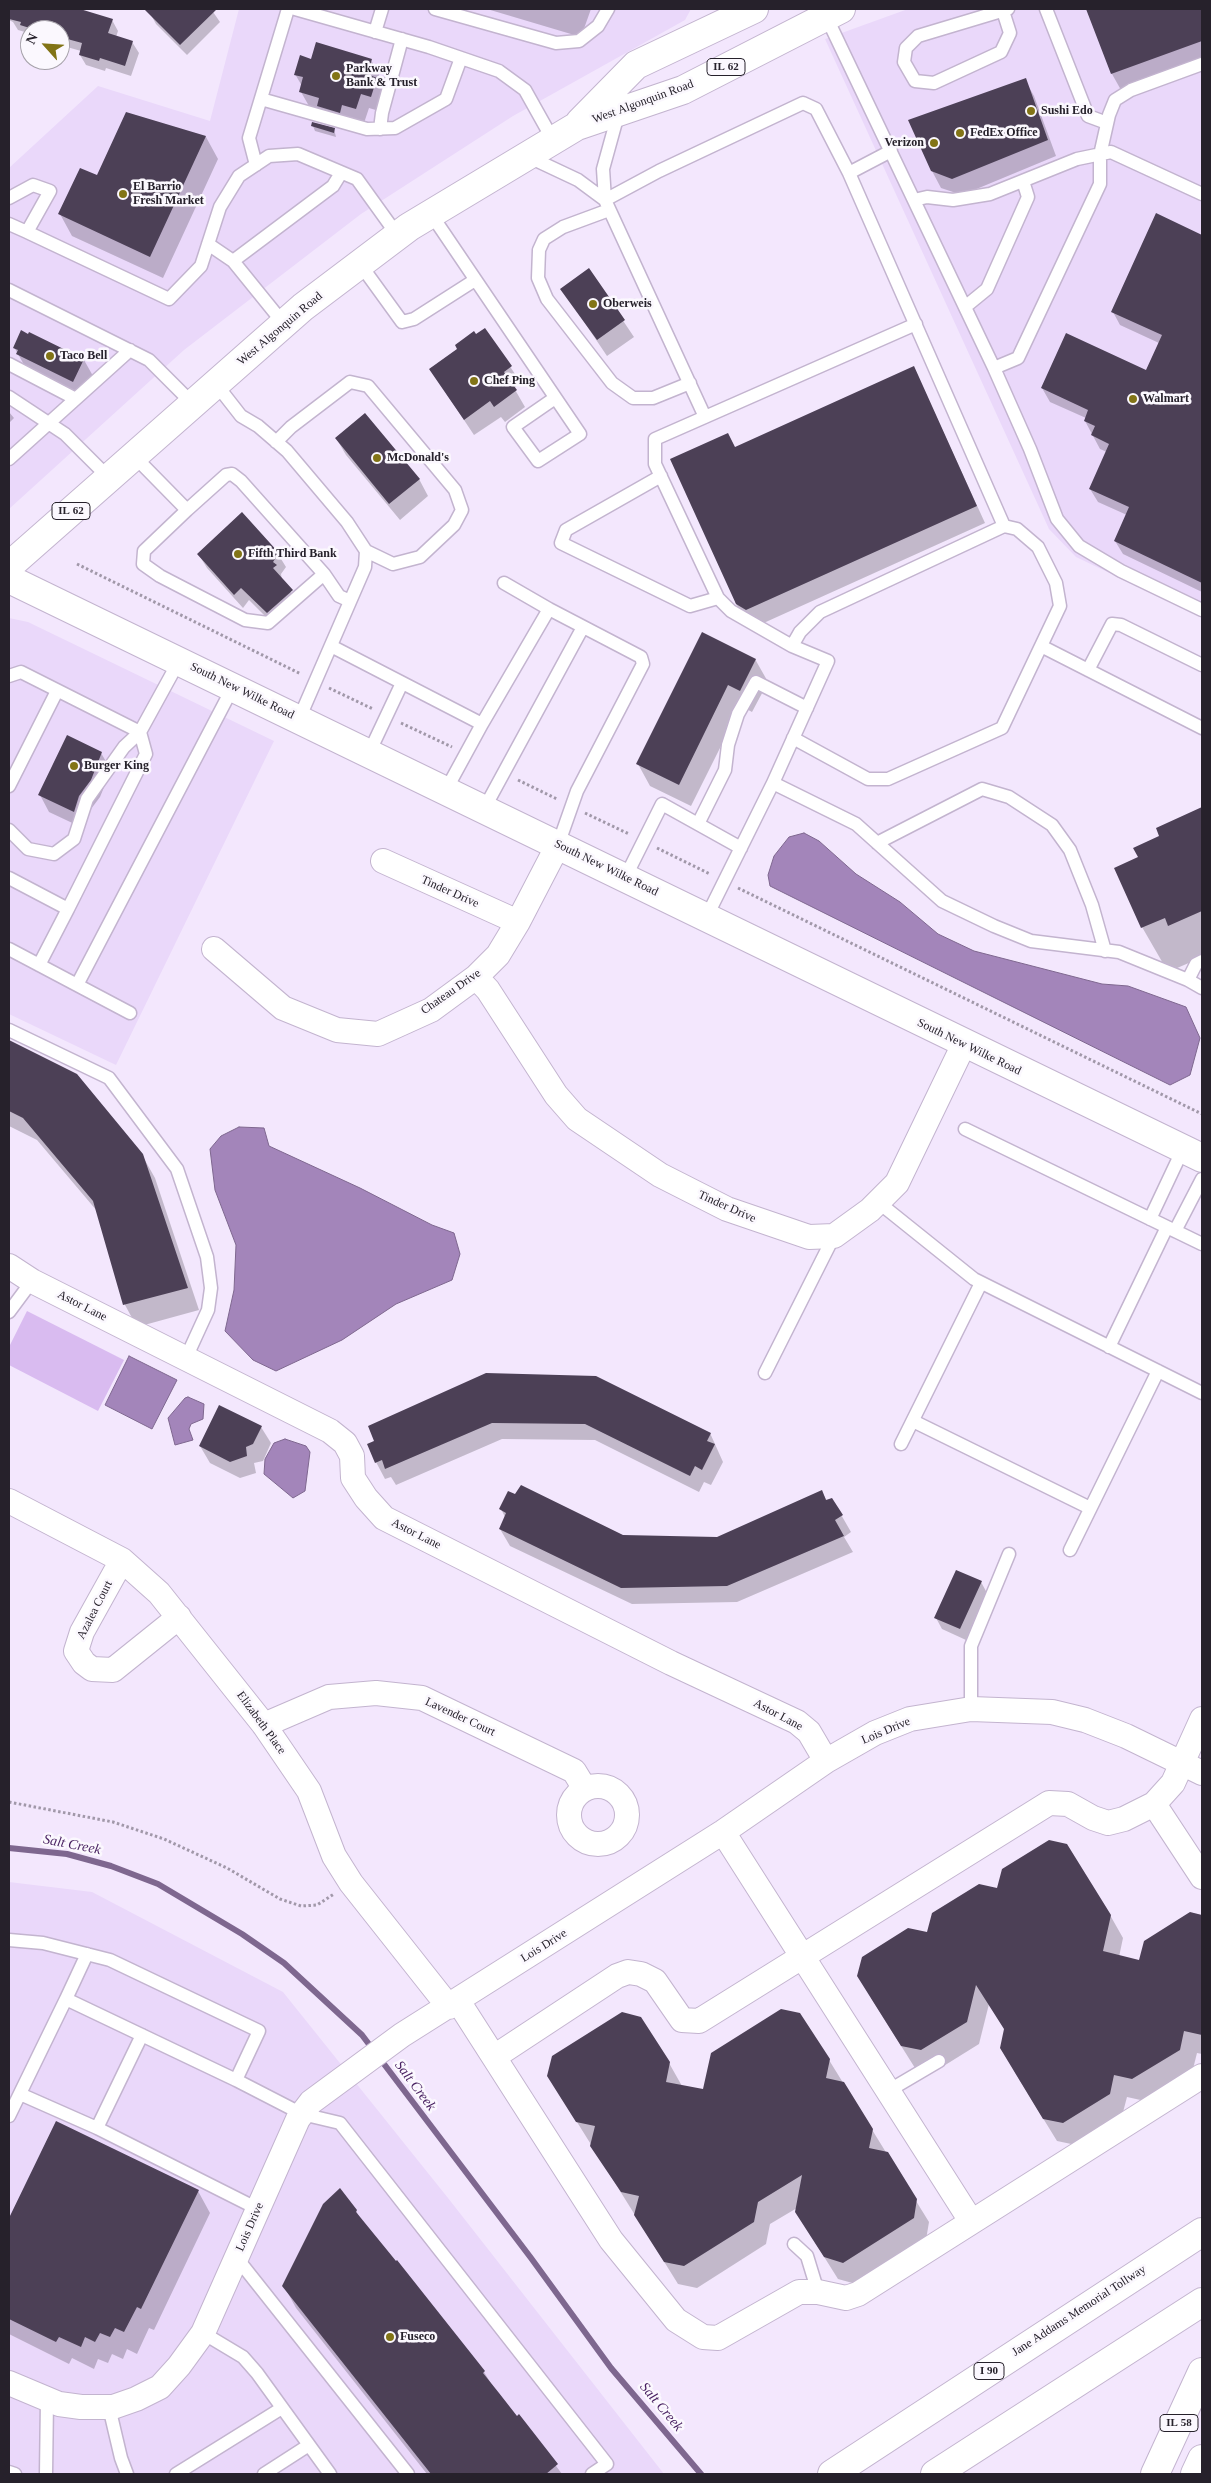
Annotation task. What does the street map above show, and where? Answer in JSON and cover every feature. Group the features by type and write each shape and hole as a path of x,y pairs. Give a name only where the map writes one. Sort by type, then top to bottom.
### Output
{"main road":[{"name":"West Algonquin Road","path":"577,126 636,65 754,9"},
{"name":"West Algonquin Road","path":"9,566 284,324 398,236 577,126 683,90 830,11"},
{"name":"South New Wilke Road","path":"9,579 233,686 1197,1158"},
{"name":"Jane Addams Memorial Tollway","path":"832,2474 1202,2232"},
{"path":"935,2474 1202,2302"},
{"name":"IL 58","path":"1155,2474 1202,2372"},
{"path":"1195,2474 1202,2459"}],"street":[{"name":"Chateau Drive","path":"214,949 283,1008 337,1030 378,1034 431,1010 476,977 498,955 518,922 558,845"},
{"name":"Tinder Drive","path":"383,861 518,922"},
{"name":"Tinder Drive","path":"476,977 488,990 556,1095 577,1119 660,1175 727,1209 809,1237 834,1236"},
{"path":"834,1236 878,1202 897,1183 964,1044"},
{"name":"Astor Lane","path":"9,1266 32,1281 317,1424 345,1443 352,1456 353,1478 366,1498 384,1518 671,1663 797,1722 809,1732 826,1761"},
{"name":"Elizabeth Place","path":"9,1501 122,1560 159,1593 179,1617 264,1725 309,1791 334,1856 351,1883 453,2004 494,2057 611,2240 676,2320 703,2337 718,2338 799,2292 818,2292 846,2298 858,2294 1202,2076"},
{"name":"Azalea Court","path":"122,1560 82,1632 76,1652 84,1663 92,1669 113,1670 179,1617"},
{"name":"Lavender Court","path":"264,1725 329,1697 376,1693 422,1698 574,1770 585,1789"},
{"name":"Lois Drive","path":"9,2383 41,2398 66,2405 109,2407 136,2399 160,2387 179,2366 202,2333 302,2114 311,2102 402,2035 723,1832 826,1761 875,1733 910,1719 972,1709 1052,1712 1085,1720 1126,1736 1192,1768"},
{"path":"494,2057 617,1976 628,1972 641,1974 655,1981 682,2020 690,2022 699,2021 1049,1804 1068,1804 1093,1818 1108,1823 1124,1819 1154,1804 1173,1783 1192,1768 1202,1719"},
{"path":"1154,1804 1202,1877"},
{"path":"723,1832 972,2222"}],"lane":[{"path":"256,165 249,138 288,9"},
{"path":"295,9 499,71 525,90 553,140"},
{"path":"375,32 382,9"},
{"path":"435,9 556,43 579,40 598,26 608,9"},
{"path":"1046,9 1088,116 1107,123"},
{"path":"1005,10 1010,33 1001,52 934,83 915,81 904,62 906,48 918,36 1005,10"},
{"path":"830,11 891,151 994,368 1030,449 1057,519 1079,546 1121,571 1202,610"},
{"path":"380,129 382,113 402,40"},
{"path":"261,99 366,130 395,128 446,99 461,58"},
{"path":"994,368 1018,358 1100,184 1100,154 1107,123 1115,100 1122,94 1202,64"},
{"path":"690,383 653,398 633,398 612,383 547,299 538,278 539,250 544,239 563,227 607,205 675,163 802,103 816,109 849,173 1004,526"},
{"path":"619,111 602,169 607,205 706,417"},
{"path":"849,173 891,151"},
{"path":"914,200 927,197 953,200 980,196 1077,159 1111,152 1202,194"},
{"path":"9,224 169,299 201,266 220,207 239,176 269,156 298,154 357,179 398,236"},
{"path":"527,156 578,180 607,205"},
{"path":"233,261 333,186 341,172"},
{"path":"965,307 987,289 1028,197 1023,181"},
{"path":"9,198 33,185 50,191 28,232"},
{"path":"431,214 580,434 538,461 514,427 555,398"},
{"path":"208,244 233,261 284,324"},
{"path":"360,264 402,322 414,319 475,280"},
{"path":"9,290 149,360 193,404"},
{"path":"706,918 773,784 828,661 792,646 731,611 718,598 656,464 655,439 916,324"},
{"path":"9,459 74,398 130,350"},
{"path":"9,364 74,398"},
{"path":"216,384 241,416 258,426 276,442 348,522 366,551 393,564 420,557 454,526 462,510 455,490 368,386 350,382 291,427 276,442"},
{"path":"9,397 65,434 109,478"},
{"path":"134,456 187,510"},
{"path":"324,574 268,623 245,620 143,564 144,551 226,475 232,474 241,481 324,574 339,596 350,601"},
{"path":"661,476 566,530 560,543 690,606 718,598"},
{"path":"792,646 800,632 820,612 1004,526 1017,529 1038,547 1056,583 1060,606 1002,728 888,778 868,779 793,738"},
{"path":"299,719 365,567 366,551"},
{"path":"504,583 549,609 642,657 643,664 577,791 558,845"},
{"path":"446,790 549,609"},
{"path":"1088,670 1112,624 1121,625 1202,665"},
{"path":"484,809 583,627"},
{"path":"331,646 482,724"},
{"path":"1041,646 1202,728"},
{"path":"9,830 28,849 54,854 74,839 87,799 124,747 140,732 179,661"},
{"path":"9,676 21,672 140,732 146,754 39,965"},
{"path":"698,824 725,770 728,745 738,714 756,682 807,708"},
{"path":"369,753 402,683"},
{"path":"77,985 233,686"},
{"path":"9,786 57,690"},
{"path":"773,784 856,824 942,901 994,926 1032,941 1119,952 1188,980 1202,988"},
{"path":"877,843 982,789 1009,796 1052,825 1070,850 1092,905 1106,951"},
{"path":"625,878 662,804 741,848"},
{"path":"9,878 68,908"},
{"path":"9,949 130,1013"},
{"path":"1188,980 1196,964 1202,961"},
{"path":"9,1030 109,1078 177,1169 207,1257 211,1288 208,1310 186,1358"},
{"path":"965,1129 1202,1244"},
{"path":"1150,1218 1197,1158"},
{"path":"1109,1347 1171,1229 1197,1158"},
{"path":"878,1202 981,1283 1202,1393"},
{"path":"765,1373 834,1236"},
{"path":"9,1312 32,1281"},
{"path":"901,1444 981,1283"},
{"path":"1070,1550 1158,1371"},
{"path":"913,1421 1090,1508"},
{"path":"972,1709 970,1646 1010,1554"},
{"path":"9,1940 43,1943 110,1960 259,2031 236,2080"},
{"path":"9,2116 87,1954"},
{"path":"66,1999 236,2080 302,2114 340,2122 607,2464 592,2474"},
{"path":"97,2128 142,2035"},
{"path":"888,2091 939,2061"},
{"path":"20,2094 97,2128 258,2209"},
{"path":"794,2244 807,2256 818,2292"},
{"path":"236,2257 408,2474"},
{"path":"202,2333 243,2357 330,2474"},
{"path":"41,2398 46,2474"},
{"path":"109,2407 121,2458 127,2474"},
{"path":"176,2474 282,2408"},
{"path":"264,2474 309,2445"},
{"path":"9,2472 14,2474"}],"path":[{"path":"77,564 466,754"},
{"path":"503,773 1202,1114"},
{"path":"9,1802 106,1820 164,1839 227,1868 280,1899 301,1906 317,1905 351,1883"}],"shaded area":[{"path":"239,9 691,9 685,20 513,116 361,214 184,350 9,509 9,168 98,86 210,121"},
{"path":"908,9 1202,9 1202,617 1076,557 1049,529 825,39"},
{"path":"9,618 28,622 274,741 116,1065 9,1014"},
{"path":"804,833 819,841 856,874 900,902 938,934 974,951 1102,984 1128,986 1186,1007 1200,1038 1190,1075 1170,1085 770,886 768,875 774,856 789,837"},
{"path":"239,1127 264,1128 269,1146 360,1188 432,1225 454,1233 460,1254 452,1280 396,1304 342,1340 276,1371 253,1360 225,1331 234,1290 236,1245 215,1190 210,1149 221,1136"},
{"path":"27,1311 124,1360 98,1411 9,1365 9,1347"},
{"path":"129,1356 177,1380 152,1429 105,1405"},
{"path":"188,1397 204,1404 203,1419 191,1424 189,1429 193,1440 175,1445 168,1418"},
{"path":"285,1439 306,1446 310,1452 305,1491 293,1498 264,1474 265,1459 274,1443"},
{"path":"9,1882 92,1892 283,1992 448,2198 664,2474 9,2474"}],"building":[{"path":"9,9 80,9 113,19 108,33 133,41 125,66 100,58 99,61 79,55 82,43 70,40 70,20 20,20 20,22 9,19"},
{"path":"144,9 217,9 180,45"},
{"path":"1086,9 1202,9 1202,41 1111,74"},
{"name":"Parkway Bank & Trust","path":"316,42 372,59 367,74 377,78 371,97 361,94 356,109 342,105 340,113 317,106 319,98 299,92 303,77 294,75 300,55 311,59"},
{"path":"1026,78 1048,140 952,179 931,171 908,120"},
{"name":"El Barrio Fresh Market","path":"126,112 206,136 150,257 58,214 80,168 97,175"},
{"path":"312,122 335,128 334,133 311,126"},
{"name":"Walmart","path":"1156,213 1202,235 1202,583 1114,541 1129,507 1089,489 1109,444 1091,435 1095,426 1084,421 1088,410 1041,388 1066,333 1146,370 1162,335 1111,312"},
{"name":"Oberweis","path":"589,268 625,320 597,340 560,289"},
{"name":"Chef Ping","path":"485,328 512,366 504,372 517,390 494,407 490,401 464,420 429,369 457,349 455,345 474,331 476,334"},
{"name":"Taco Bell","path":"21,330 28,334 29,332 84,359 73,382 16,354 18,350 13,348"},
{"path":"914,366 977,506 746,610 736,604 670,459 728,433 735,447"},
{"name":"McDonald's","path":"365,413 420,479 389,504 335,438"},
{"name":"Fifth Third Bank","path":"242,512 279,553 273,562 277,565 273,568 293,590 267,613 241,588 234,595 197,554"},
{"path":"702,632 756,659 740,691 728,685 679,785 636,764"},
{"name":"Burger King","path":"67,735 102,752 91,780 79,796 74,812 38,795"},
{"path":"1202,807 1202,911 1168,926 1165,918 1141,928 1114,868 1138,857 1133,848 1159,836 1156,828"},
{"path":"9,1040 77,1074 143,1154 188,1288 123,1305 93,1201 23,1118 9,1111"},
{"path":"486,1373 596,1376 711,1433 707,1441 715,1444 702,1470 695,1466 690,1476 585,1424 492,1423 385,1469 382,1460 375,1463 367,1444 374,1441 368,1426"},
{"path":"219,1405 262,1426 253,1444 246,1447 247,1456 230,1462 199,1446"},
{"path":"521,1485 623,1535 717,1537 822,1490 826,1500 832,1498 843,1515 835,1520 844,1536 727,1586 621,1588 499,1529 506,1513 499,1509 508,1491 515,1494"},
{"path":"956,1570 982,1581 960,1629 934,1618"},
{"path":"1049,1840 1067,1844 1111,1915 1103,1951 1139,1960 1144,1941 1190,1912 1202,1915 1202,2035 1184,2031 1180,2050 1132,2079 1114,2075 1110,2094 1063,2123 1043,2119 1000,2048 1004,2029 976,1985 967,2022 921,2050 901,2046 857,1976 862,1957 908,1928 927,1932 932,1913 979,1884 997,1888 1002,1869"},
{"path":"781,2009 800,2013 830,2059 826,2078 844,2082 873,2129 869,2148 888,2152 917,2199 914,2218 843,2263 824,2257 795,2212 802,2175 758,2202 754,2222 684,2266 664,2262 634,2215 639,2196 621,2192 590,2146 595,2126 576,2122 547,2076 552,2056 622,2012 641,2017 670,2062 666,2082 703,2089 711,2053"},
{"path":"56,2121 199,2190 141,2309 137,2307 124,2332 115,2328 110,2337 100,2333 95,2342 85,2337 81,2347 59,2337 56,2342 9,2319 9,2218"},
{"path":"340,2188 357,2210 356,2212 397,2260 485,2371 483,2373 517,2416 519,2414 558,2464 546,2474 431,2474 282,2286 323,2204"}],"waterway":[{"name":"Salt Creek","path":"9,1848 67,1854 111,1866 158,1884 242,1934 284,1963 362,2035 531,2258 611,2368 701,2474"}],"place":[{"name":"Parkway Bank & Trust","path":"336,76"},
{"name":"Sushi Edo","path":"1031,111"},
{"name":"FedEx Office","path":"960,133"},
{"name":"Verizon","path":"934,143"},
{"name":"El Barrio Fresh Market","path":"123,194"},
{"name":"Oberweis","path":"593,304"},
{"name":"Taco Bell","path":"50,356"},
{"name":"Chef Ping","path":"474,381"},
{"name":"Walmart","path":"1133,399"},
{"name":"McDonald's","path":"377,458"},
{"name":"Fifth Third Bank","path":"238,554"},
{"name":"Burger King","path":"74,766"},
{"name":"Fuseco","path":"390,2337"}]}
